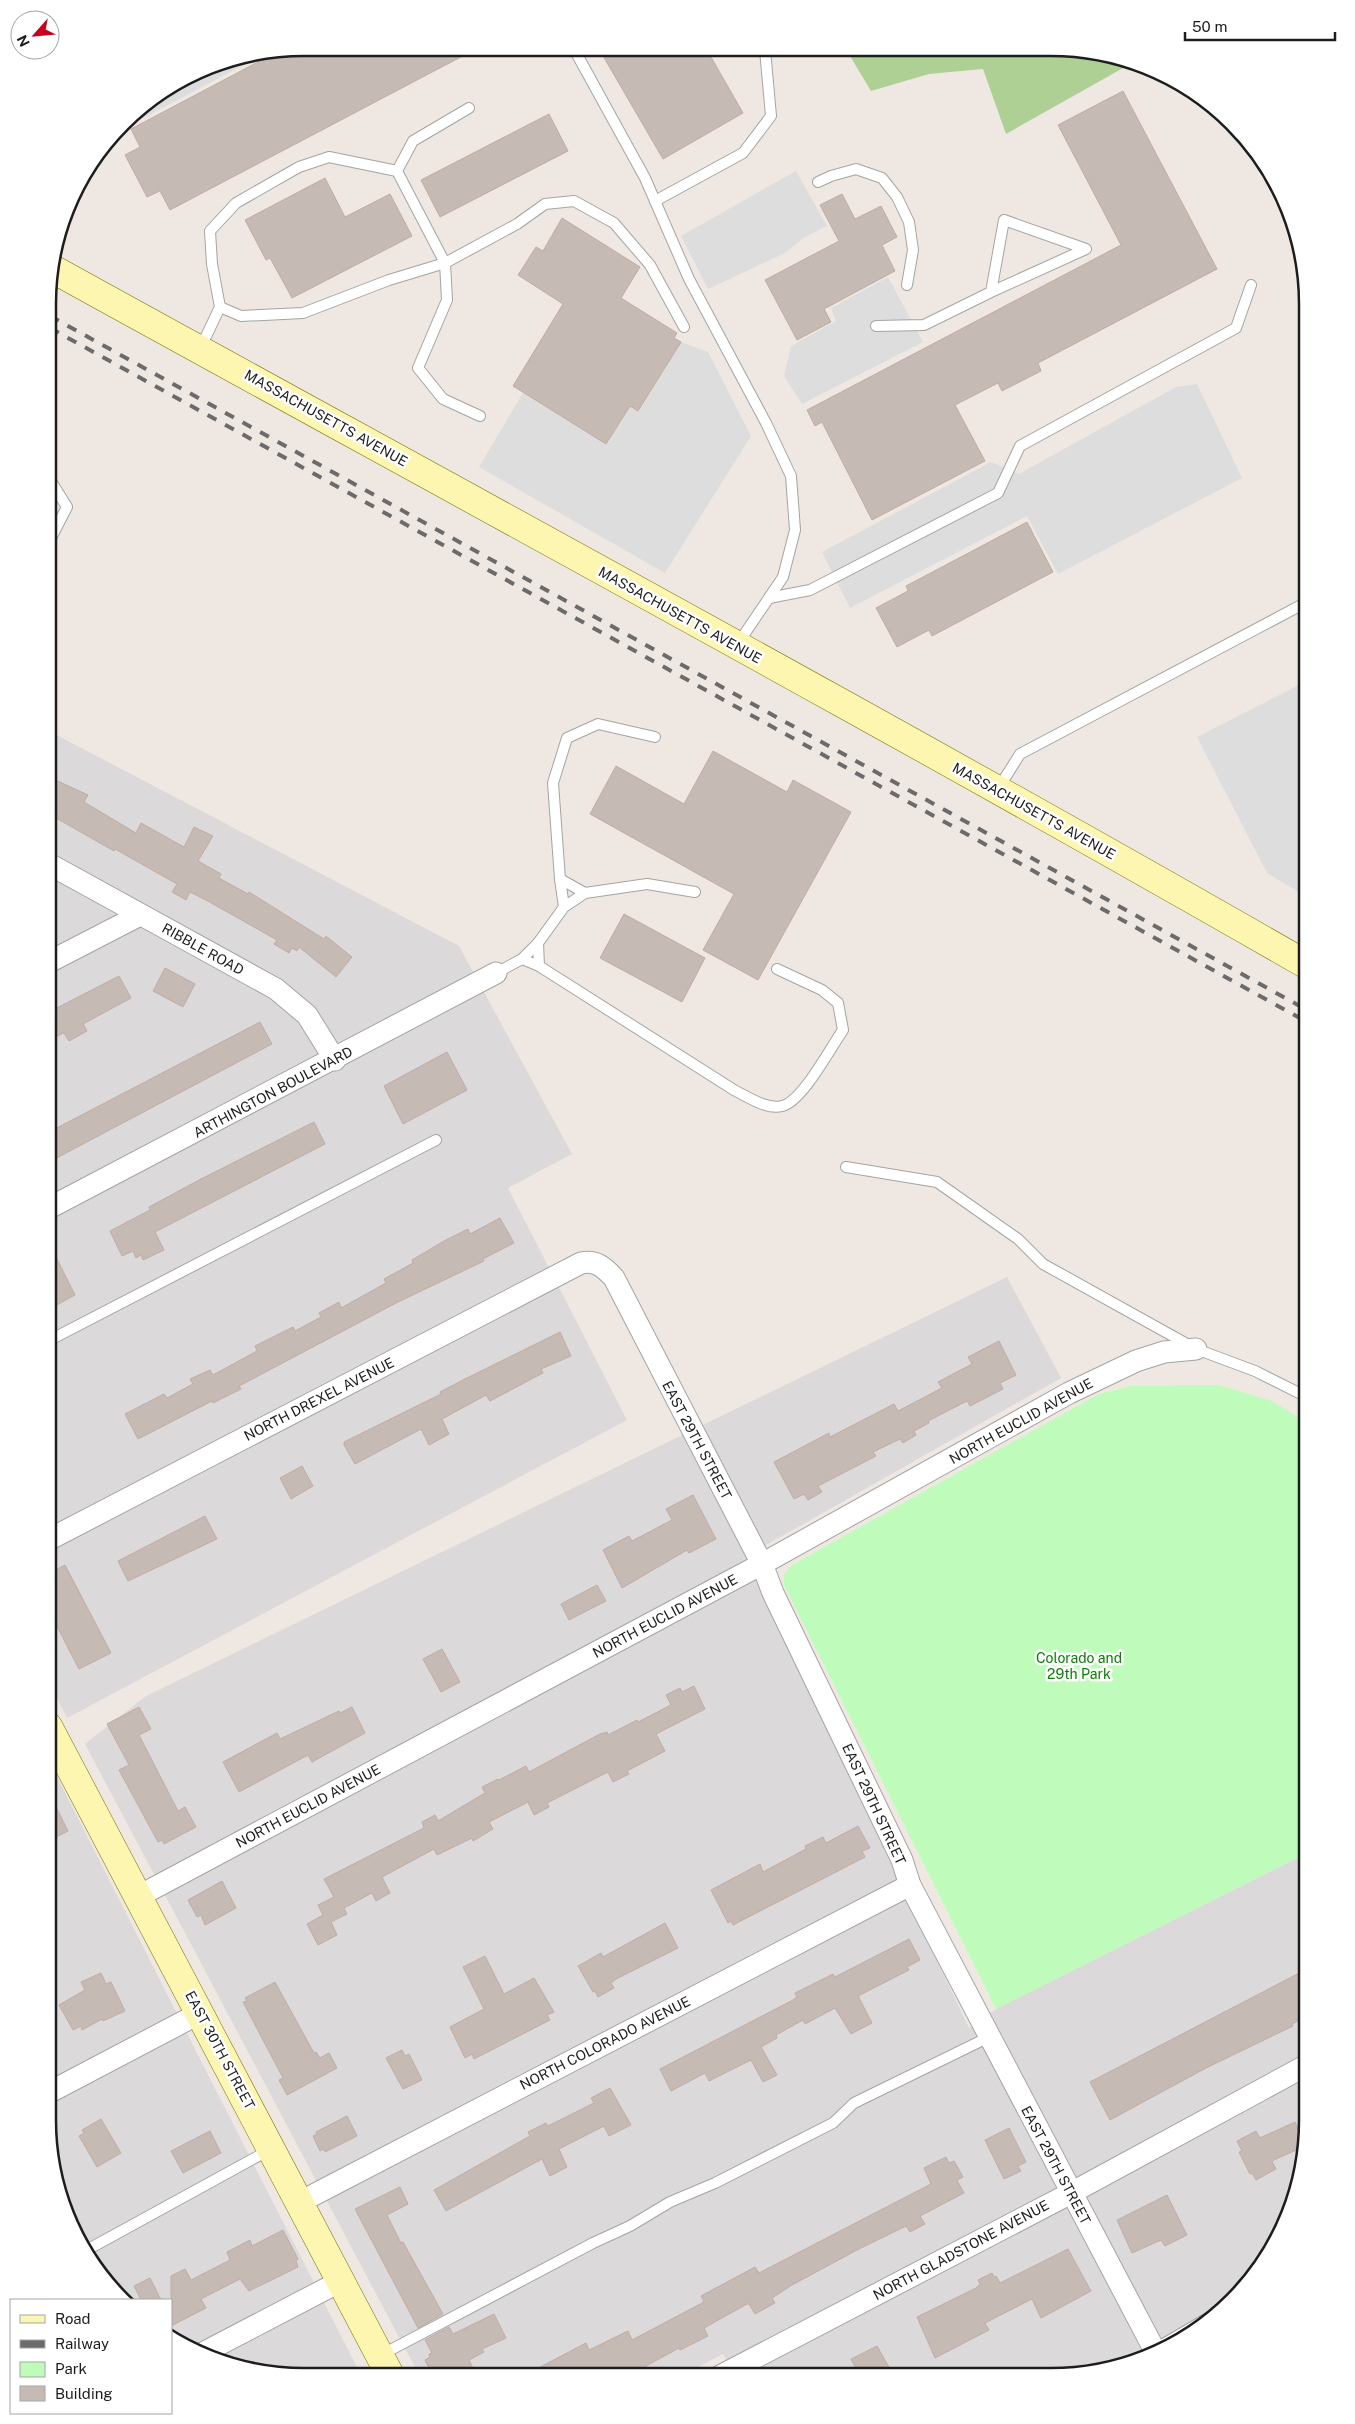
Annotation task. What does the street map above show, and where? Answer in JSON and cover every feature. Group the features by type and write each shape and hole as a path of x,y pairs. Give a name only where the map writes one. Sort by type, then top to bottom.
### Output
{"main road":[{"name":"MASSACHUSETTS AVENUE","path":"58,272 523,526 1299,960"},
{"name":"EAST 30TH STREET","path":"56,1756 139,1896 386,2365"}],"street":[{"name":"RIBBLE ROAD","path":"56,868 276,989 292,1001 316,1026 334,1060"},
{"path":"56,958 140,914"},
{"name":"ARTHINGTON BOULEVARD","path":"56,1204 496,974"},
{"name":"NORTH DREXEL AVENUE","path":"56,1536 581,1263 591,1261"},
{"name":"EAST 29TH STREET","path":"591,1261 606,1270 614,1278 762,1564 773,1593 902,1860 910,1885 1152,2346"},
{"name":"NORTH EUCLID AVENUE","path":"139,1896 762,1564 1069,1393 1136,1361 1164,1352 1196,1349"},
{"name":"NORTH COLORADO AVENUE","path":"300,2202 910,1885"},
{"path":"56,2089 200,2013"},
{"name":"NORTH GLADSTONE AVENUE","path":"735,2368 1071,2193 1299,2068"},
{"path":"211,2349 341,2281"}],"lane":[{"path":"578,56 645,178 690,279 766,423 791,476 795,530 784,577 736,646"},
{"path":"655,201 743,152 772,116 766,56"},
{"path":"398,171 413,141 470,108"},
{"path":"199,350 220,307 212,264 210,231 236,203 299,167 329,157 398,171"},
{"path":"818,182 856,169 882,178 897,197 908,222 913,250 907,285"},
{"path":"398,171 445,263 447,300 418,368 443,399 480,416"},
{"path":"220,307 241,316 303,313 389,280 445,263 517,224 544,204 574,201 614,223 650,264 684,327"},
{"path":"876,326 924,325 1086,249 1004,220 991,292"},
{"path":"769,598 810,590 998,493 1020,446 1236,328 1251,285"},
{"path":"56,490 67,508 56,529"},
{"path":"997,790 1020,754 1299,606"},
{"path":"564,908 553,783 567,738 598,724 656,737"},
{"path":"560,879 585,894"},
{"path":"496,974 522,959 538,943 564,908 585,894 647,884 695,892"},
{"path":"538,943 539,966"},
{"path":"522,959 539,966 734,1090 759,1103 782,1106 796,1098 843,1030 838,1003 822,990 777,969"},
{"path":"56,1336 436,1140"},
{"path":"846,1167 937,1182 1018,1239 1043,1264 1196,1349 1255,1371 1299,1393"},
{"path":"386,2365 593,2244 630,2226 670,2202 714,2183 833,2123 854,2103 989,2037"},
{"path":"92,2247 272,2149"}],"shaded area":[{"path":"247,63 138,121 167,98 195,82 225,69"},
{"path":"796,171 827,226 803,238 785,253 708,289 681,236"},
{"path":"888,277 923,342 802,404 784,376 791,346 836,321 831,308"},
{"path":"681,342 708,352 751,436 665,573 479,467 523,393 606,444 630,406 639,411"},
{"path":"1197,384 1242,478 1058,574 1027,516 850,608 822,552 991,462 1019,474 1176,387"},
{"path":"1299,685 1299,892 1267,873 1197,737"},
{"path":"56,735 459,946 572,1154 508,1188 627,1420 67,1718 56,1696"},
{"path":"1007,1277 1061,1378 745,1557 969,2028 996,2009 1299,1857 1299,2119 1294,2168 1280,2214 1265,2244 1247,2271 1226,2295 1202,2316 1188,2326 1145,2349 1130,2355 1083,2366 1050,2368 730,2368 723,2354 696,2368 415,2368 85,1744 146,1696"},
{"path":"56,1775 357,2368 272,2366 225,2355 195,2342 172,2329 172,2299 133,2299 108,2271 82,2229 69,2199 61,2168 56,2119"}],"green space":[{"path":"850,56 1050,56 1083,58 1124,67 1006,134 983,69 929,74 871,91"},
{"name":"Colorado and 29th Park","path":"1219,1385 1272,1401 1299,1418 1299,1857 996,2009 784,1585 784,1574 792,1565 1099,1394 1131,1386"}],"building":[{"path":"305,56 463,56 170,210 160,191 147,197 125,155 140,147 131,129 262,60"},
{"path":"603,56 710,56 743,113 663,159"},
{"path":"1123,91 1217,269 1038,363 1041,371 1002,391 998,383 955,405 985,461 872,520 822,422 815,426 807,410 1121,245 1058,125"},
{"path":"549,114 568,151 440,217 421,180"},
{"path":"325,178 345,217 390,194 412,236 292,298 270,258 266,260 245,220"},
{"path":"842,194 855,219 881,206 897,237 882,245 895,271 824,309 831,322 797,340 765,280 839,241 820,205"},
{"path":"562,218 640,267 621,298 677,333 674,338 681,342 638,411 630,406 606,444 513,386 563,304 518,275 536,247 543,251"},
{"path":"1027,522 1053,572 932,636 929,630 897,647 876,608 908,591 906,586"},
{"path":"713,751 787,792 793,780 851,812 758,980 703,950 734,894 590,814 616,766 684,804"},
{"path":"56,780 88,795 84,802 136,833 141,823 184,847 194,827 213,836 198,861 221,874 219,878 248,894 249,892 324,939 326,936 352,957 336,977 299,947 297,951 292,948 289,953 274,944 277,940 206,900 190,892 186,900 172,892 177,884 115,849 114,851 56,818"},
{"path":"624,914 705,958 682,1002 600,958"},
{"path":"165,968 195,984 183,1007 153,991"},
{"path":"119,976 131,998 83,1024 87,1031 69,1041 64,1033 56,1037 56,1008"},
{"path":"260,1022 272,1044 56,1158 56,1128"},
{"path":"447,1052 467,1090 403,1124 384,1086"},
{"path":"314,1122 325,1144 155,1232 164,1250 143,1260 141,1255 136,1258 133,1251 122,1256 110,1231 150,1210 149,1207 201,1179"},
{"path":"500,1218 514,1243 483,1259 484,1261 396,1303 239,1386 241,1389 213,1403 212,1401 138,1439 125,1414 164,1394 167,1398 193,1384 190,1379 210,1370 213,1375 257,1351 255,1346 293,1327 295,1331 321,1317 319,1313 339,1302 341,1308 386,1283 384,1279 413,1263 412,1260 444,1241 468,1229 470,1234"},
{"path":"56,1257 75,1295 56,1305"},
{"path":"560,1332 571,1356 541,1369 543,1373 490,1401 486,1395 442,1419 449,1434 429,1445 421,1429 355,1464 344,1442"},
{"path":"999,1341 1016,1375 1000,1383 1003,1389 970,1406 967,1401 928,1421 929,1423 914,1431 916,1435 903,1443 900,1439 873,1452 876,1456 818,1486 822,1492 808,1500 804,1494 794,1499 774,1462 829,1433 830,1437 894,1404 898,1411 942,1388 938,1382 972,1364 968,1357"},
{"path":"302,1466 313,1486 291,1499 280,1478"},
{"path":"693,1495 716,1539 689,1553 687,1550 622,1588 603,1550 629,1536 632,1541 672,1520 666,1509"},
{"path":"205,1516 217,1539 128,1581 118,1561"},
{"path":"65,1565 111,1653 79,1669 56,1624 56,1570"},
{"path":"597,1585 606,1601 569,1620 561,1604"},
{"path":"442,1649 460,1682 441,1692 423,1659"},
{"path":"694,1686 705,1709 656,1734 665,1751 627,1771 629,1774 613,1782 608,1772 547,1803 549,1807 534,1815 528,1802 489,1822 493,1829 473,1841 472,1838 437,1855 434,1849 382,1877 390,1893 376,1901 372,1893 344,1908 347,1914 331,1922 337,1935 318,1945 307,1924 323,1915 318,1905 334,1897 324,1879 424,1828 422,1822 435,1815 438,1821 485,1793 482,1787 526,1766 529,1772 600,1734 607,1732 608,1735 637,1720 638,1722 671,1705 666,1695 680,1688 682,1692"},
{"path":"139,1707 151,1729 139,1735 178,1811 185,1807 196,1827 164,1844 162,1840 158,1842 119,1770 129,1765 107,1724"},
{"path":"352,1707 365,1733 312,1762 308,1755 239,1792 223,1762 277,1733 280,1739 339,1711 340,1713"},
{"path":"56,1807 68,1831 56,1837"},
{"path":"858,1826 870,1848 862,1851 865,1857 733,1925 731,1921 728,1923 711,1890 760,1864 763,1872 806,1849 805,1846 823,1837 826,1843"},
{"path":"222,1881 236,1908 205,1925 201,1915 197,1917 188,1900"},
{"path":"665,1923 678,1948 616,1979 611,1983 614,1988 598,1997 578,1966 601,1953 603,1957"},
{"path":"909,1939 920,1960 907,1967 909,1970 858,1996 872,2023 851,2034 835,2008 805,2024 803,2020 776,2035 777,2038 761,2047 777,2075 763,2082 751,2060 709,2081 705,2073 671,2091 660,2069 793,2000 797,1997 795,1993 833,1974 835,1977"},
{"path":"485,1956 504,1994 534,1978 554,2012 547,2015 550,2020 474,2059 472,2054 465,2058 450,2027 484,2009 463,1967"},
{"path":"101,1973 106,1984 111,1982 125,2011 103,2021 102,2019 82,2030 81,2026 73,2030 59,2005 85,1990 81,1982"},
{"path":"1299,1973 1299,2020 1292,2024 1293,2026 1206,2068 1110,2120 1090,2082"},
{"path":"275,1982 314,2053 316,2052 320,2058 329,2053 337,2068 287,2095 279,2080 283,2078 243,2002 247,2001 245,1998"},
{"path":"402,2050 405,2056 409,2054 422,2080 403,2089 386,2058"},
{"path":"610,2088 631,2125 609,2136 604,2126 559,2149 567,2167 550,2176 542,2159 446,2211 434,2190 530,2136 528,2132 546,2123 548,2126 594,2103 591,2098"},
{"path":"347,2116 357,2136 325,2152 324,2149 320,2151 313,2136 317,2134 316,2132"},
{"path":"101,2119 121,2153 97,2167 79,2136 84,2133 82,2130"},
{"path":"1295,2122 1298,2130 1297,2150 1274,2160 1272,2162 1276,2169 1256,2180 1252,2173 1250,2174 1239,2152 1242,2151 1237,2141 1256,2131 1260,2138"},
{"path":"1009,2128 1026,2162 1018,2166 1021,2171 1004,2179 985,2140"},
{"path":"210,2131 221,2153 183,2173 171,2151"},
{"path":"946,2157 949,2163 954,2161 963,2177 957,2180 964,2193 920,2216 925,2224 910,2232 906,2226 857,2250 792,2285 772,2298 775,2303 755,2314 749,2304 747,2304 704,2328 708,2336 680,2350 679,2348 642,2368 538,2368 586,2343 589,2350 628,2331 632,2340 704,2302 701,2296 755,2267 759,2273 931,2184 924,2168"},
{"path":"400,2187 408,2204 387,2215 401,2243 403,2242 443,2314 418,2328 355,2209"},
{"path":"1167,2195 1187,2235 1165,2246 1161,2240 1132,2253 1117,2220"},
{"path":"283,2230 298,2259 296,2261 298,2267 249,2291 240,2279 201,2299 206,2308 172,2325 171,2276 185,2269 191,2280 230,2260 227,2252 250,2240 252,2246"},
{"path":"1068,2249 1091,2291 1041,2318 1032,2299 985,2323 989,2330 935,2358 917,2317 976,2288 980,2284 978,2280 992,2273 1000,2283"},
{"path":"150,2278 160,2299 140,2299 134,2286"},
{"path":"494,2314 506,2338 482,2349 484,2352 469,2360 473,2368 429,2368 425,2360 432,2353 425,2340 449,2327 453,2334"},
{"path":"877,2346 889,2368 856,2368 851,2359"}],"railway":[{"path":"56,319 1299,1006"},
{"path":"56,331 1299,1018"}]}
